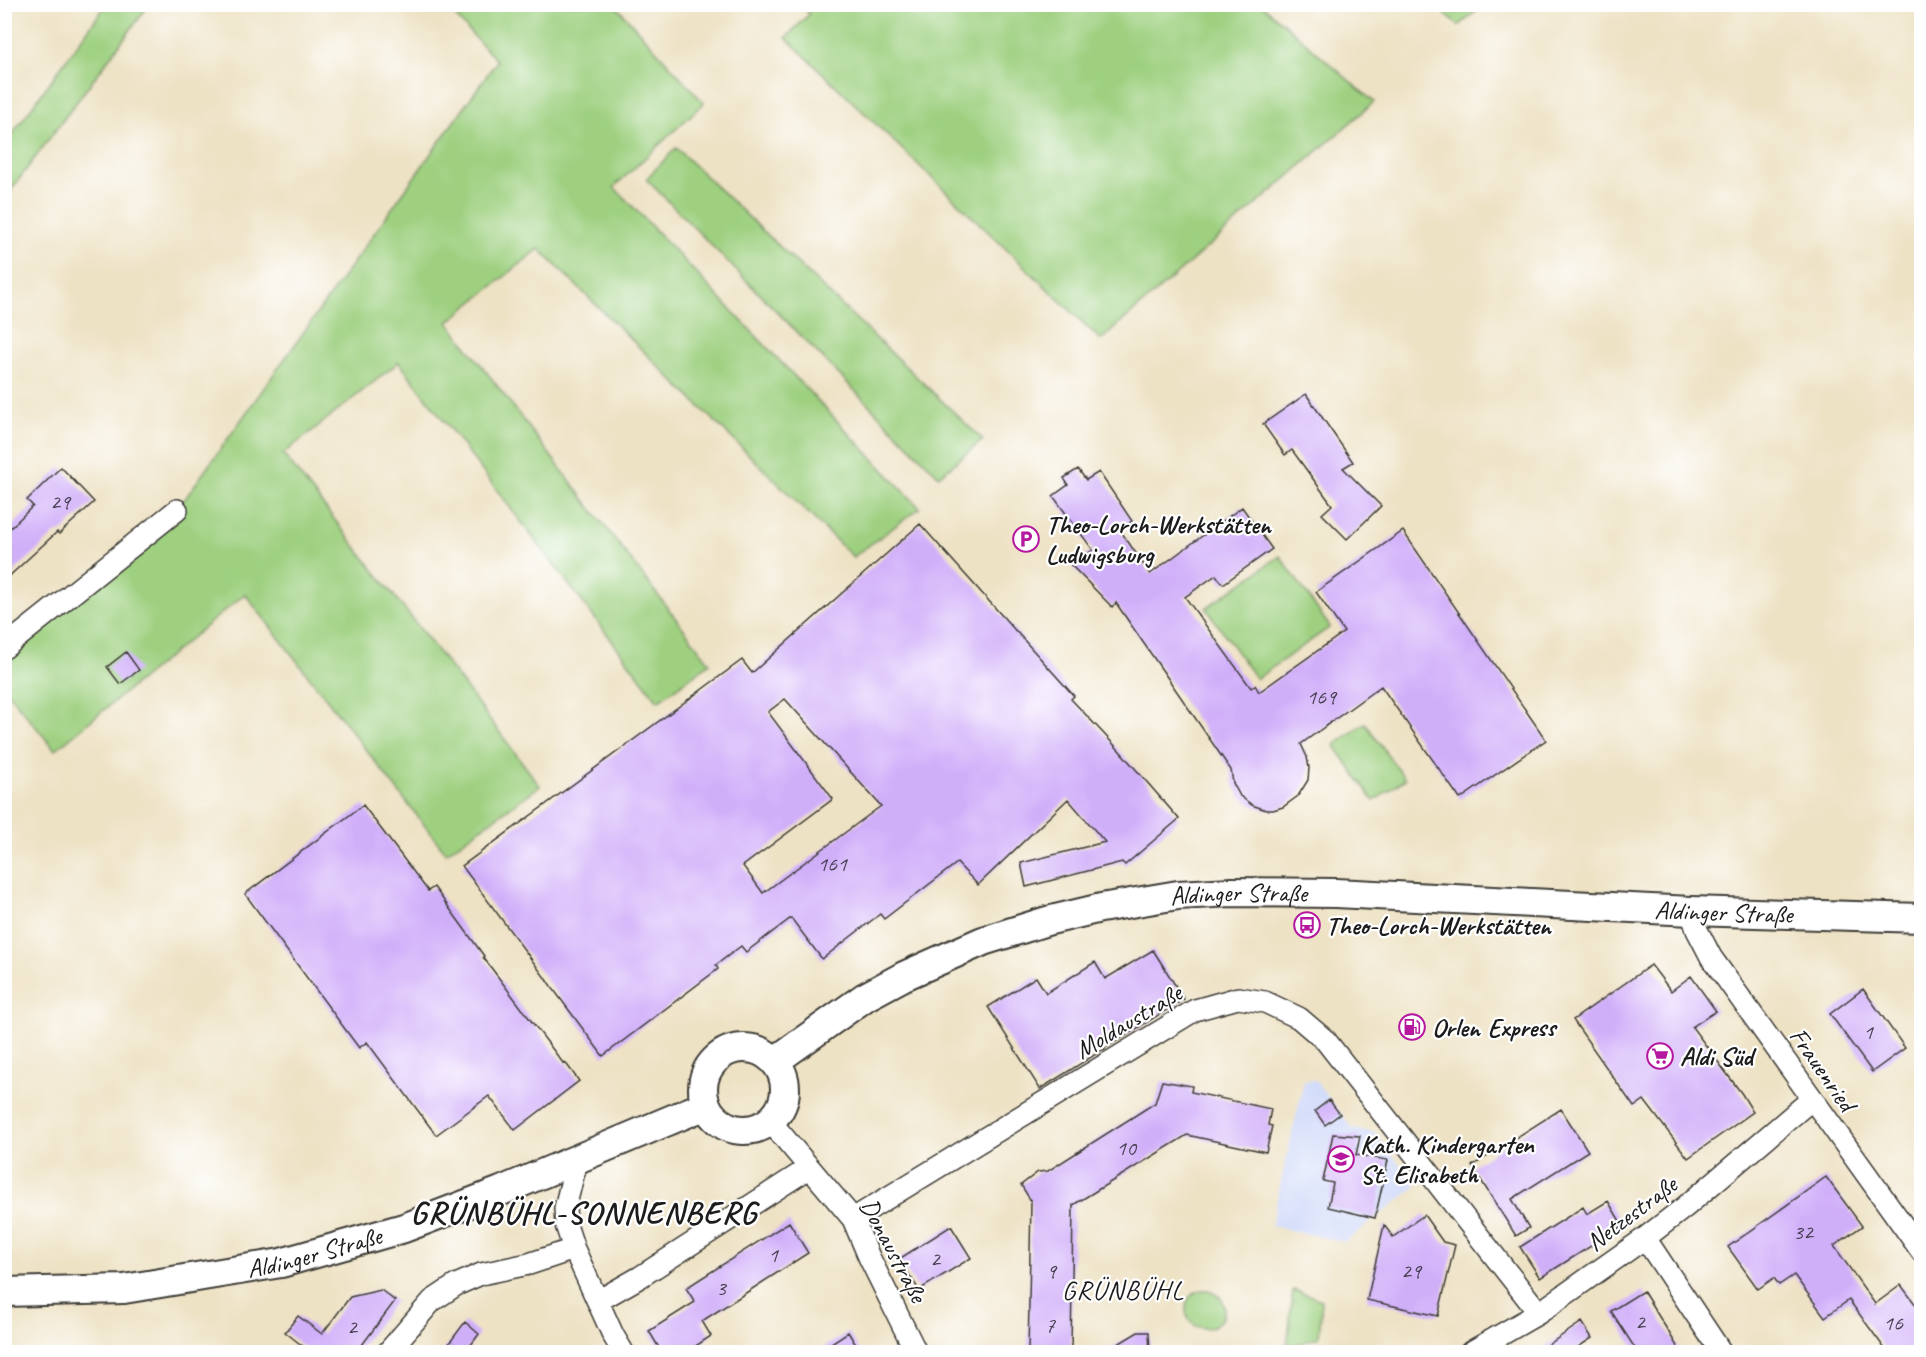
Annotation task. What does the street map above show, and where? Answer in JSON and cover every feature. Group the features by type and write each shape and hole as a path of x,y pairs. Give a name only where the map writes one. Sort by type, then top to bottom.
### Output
{"main road":[{"name":"Aldinger Straße","path":"775,1061 865,997 904,976 984,941 1047,921 1138,901 1178,895 1232,892 1336,893 1691,911 1922,918"},
{"path":"744,1048 755,1049 775,1061 786,1085 785,1099 780,1112 770,1122 747,1131 734,1130 722,1125 706,1105 703,1091 705,1077 712,1064 722,1054 732,1049 744,1048"},
{"name":"Aldinger Straße","path":"4,1292 124,1289 281,1263 404,1228 501,1191 706,1105"}],"street":[{"path":"4,648 177,510"},
{"name":"Frauenried","path":"1691,911 1697,930 1711,957 1922,1252"},
{"name":"Moldaustraße","path":"853,1220 1195,1010 1238,998 1265,1002 1299,1018 1326,1041 1539,1313"},
{"name":"Netzestraße","path":"1471,1353 1539,1313 1645,1238 1812,1099"},
{"name":"Donaustraße","path":"770,1122 853,1220 916,1353"},
{"path":"577,1160 565,1208 566,1225 574,1249 623,1353"},
{"path":"598,1301 650,1271 809,1168"},
{"path":"1645,1238 1721,1353"},
{"path":"388,1353 432,1300 456,1285 481,1274 529,1264 574,1249"}],"shaded area":[{"name":"Kath. Kindergarten St. Elisabeth","path":"1315,1080 1352,1128 1375,1133 1417,1186 1345,1242 1271,1226 1304,1081"}],"green space":[{"path":"1434,4 1483,5 1459,26"},
{"path":"106,5 149,5 5,198 5,144"},
{"path":"445,5 615,5 704,103 614,187 920,508 853,557 539,249 448,322 710,663 658,701 399,362 283,454 540,786 446,853 245,594 55,750 7,692 5,693 5,648 177,510 497,61"},
{"path":"801,5 1262,5 1374,102 1101,340 786,38 809,14"},
{"path":"676,148 983,440 939,476 646,179"},
{"path":"1280,556 1330,627 1256,679 1206,608"},
{"path":"1365,723 1405,779 1374,801 1334,745"},
{"path":"1205,1290 1212,1291 1218,1296 1223,1302 1223,1316 1218,1322 1212,1327 1205,1328 1198,1327 1192,1322 1187,1316 1186,1309 1187,1302 1192,1296 1198,1291"},
{"path":"1293,1290 1322,1300 1319,1337 1287,1348"}],"building":[{"path":"1306,394 1353,462 1343,468 1381,506 1347,539 1322,514 1332,505 1292,450 1285,455 1263,424"},
{"path":"61,467 94,502 59,534 57,532 4,581 4,534 33,506 27,500"},
{"path":"1078,469 1086,480 1099,472 1132,521 1120,530 1150,574 1242,507 1272,549 1223,584 1216,575 1185,597 1251,688 1255,685 1259,692 1344,632 1316,592 1403,531 1546,740 1460,799 1381,686 1301,744 1309,768 1308,780 1298,796 1283,807 1273,810 1252,805 1240,796 1233,783 1231,770 1116,603 1112,607 1071,565 1093,550 1053,496 1068,485 1064,478"},
{"path":"920,524 1074,696 1071,699 1179,819 1125,865 1122,862 1026,887 1021,863 1105,842 1068,799 978,885 957,863 884,919 880,914 822,959 791,918 746,952 741,946 716,965 718,969 603,1056 462,866 742,660 752,673","holes":["785,699 881,806 763,893 743,866 833,799 768,712"]},
{"path":"126,652 139,670 120,684 107,667"},
{"path":"363,805 428,891 434,887 483,957 579,1081 515,1130 489,1096 436,1135 367,1042 359,1048 245,894"},
{"path":"1153,950 1184,999 1040,1089 988,1007 1036,977 1046,993 1095,962 1105,979"},
{"path":"1651,965 1671,991 1691,976 1716,1011 1692,1027 1753,1112 1688,1158 1644,1100 1634,1107 1573,1020"},
{"path":"1863,989 1905,1048 1872,1072 1830,1014"},
{"path":"1162,1081 1192,1086 1191,1092 1271,1109 1268,1125 1272,1126 1266,1152 1187,1135 1073,1205 1071,1353 1028,1353 1031,1201 1021,1185 1038,1172 1048,1171 1155,1103"},
{"path":"1329,1100 1340,1114 1325,1125 1315,1111"},
{"path":"1561,1109 1588,1151 1512,1199 1529,1228 1516,1236 1472,1166"},
{"path":"1333,1134 1360,1136 1356,1155 1388,1160 1375,1218 1328,1207 1333,1183 1323,1181"},
{"path":"1826,1177 1862,1226 1834,1246 1875,1304 1901,1285 1922,1313 1922,1353 1888,1353 1849,1300 1825,1317 1794,1275 1779,1285 1774,1278 1758,1289 1728,1247"},
{"path":"1608,1201 1623,1226 1540,1278 1520,1247 1583,1207 1587,1214"},
{"path":"1424,1215 1443,1242 1455,1245 1438,1316 1367,1300 1384,1225 1393,1237"},
{"path":"789,1222 808,1253 702,1321 711,1336 685,1353 662,1353 649,1331 695,1302 686,1288"},
{"path":"951,1226 971,1258 919,1290 899,1259"},
{"path":"381,1290 395,1301 356,1353 307,1353 309,1351 285,1332 298,1316 322,1334 350,1297"},
{"path":"1643,1291 1681,1353 1638,1353 1611,1311"},
{"path":"465,1322 479,1334 465,1353 442,1353"},
{"path":"1582,1322 1592,1338 1569,1353 1536,1353"},
{"path":"848,1332 861,1353 816,1353"},
{"path":"1138,1332 1149,1332 1150,1353 1103,1353"}],"place":[{"name":"Theo-Lorch-Werkstätten Ludwigsburg","path":"1026,539"},
{"name":"Theo-Lorch-Werkstätten","path":"1307,925"},
{"name":"Orlen Express","path":"1412,1027"},
{"name":"Aldi Süd","path":"1660,1056"},
{"name":"Kath. Kindergarten St. Elisabeth","path":"1341,1159"}],"district":[{"name":"GRÜNBÜHL-SONNENBERG","path":"584,1212"},
{"name":"GRÜNBÜHL","path":"1123,1290"}]}
